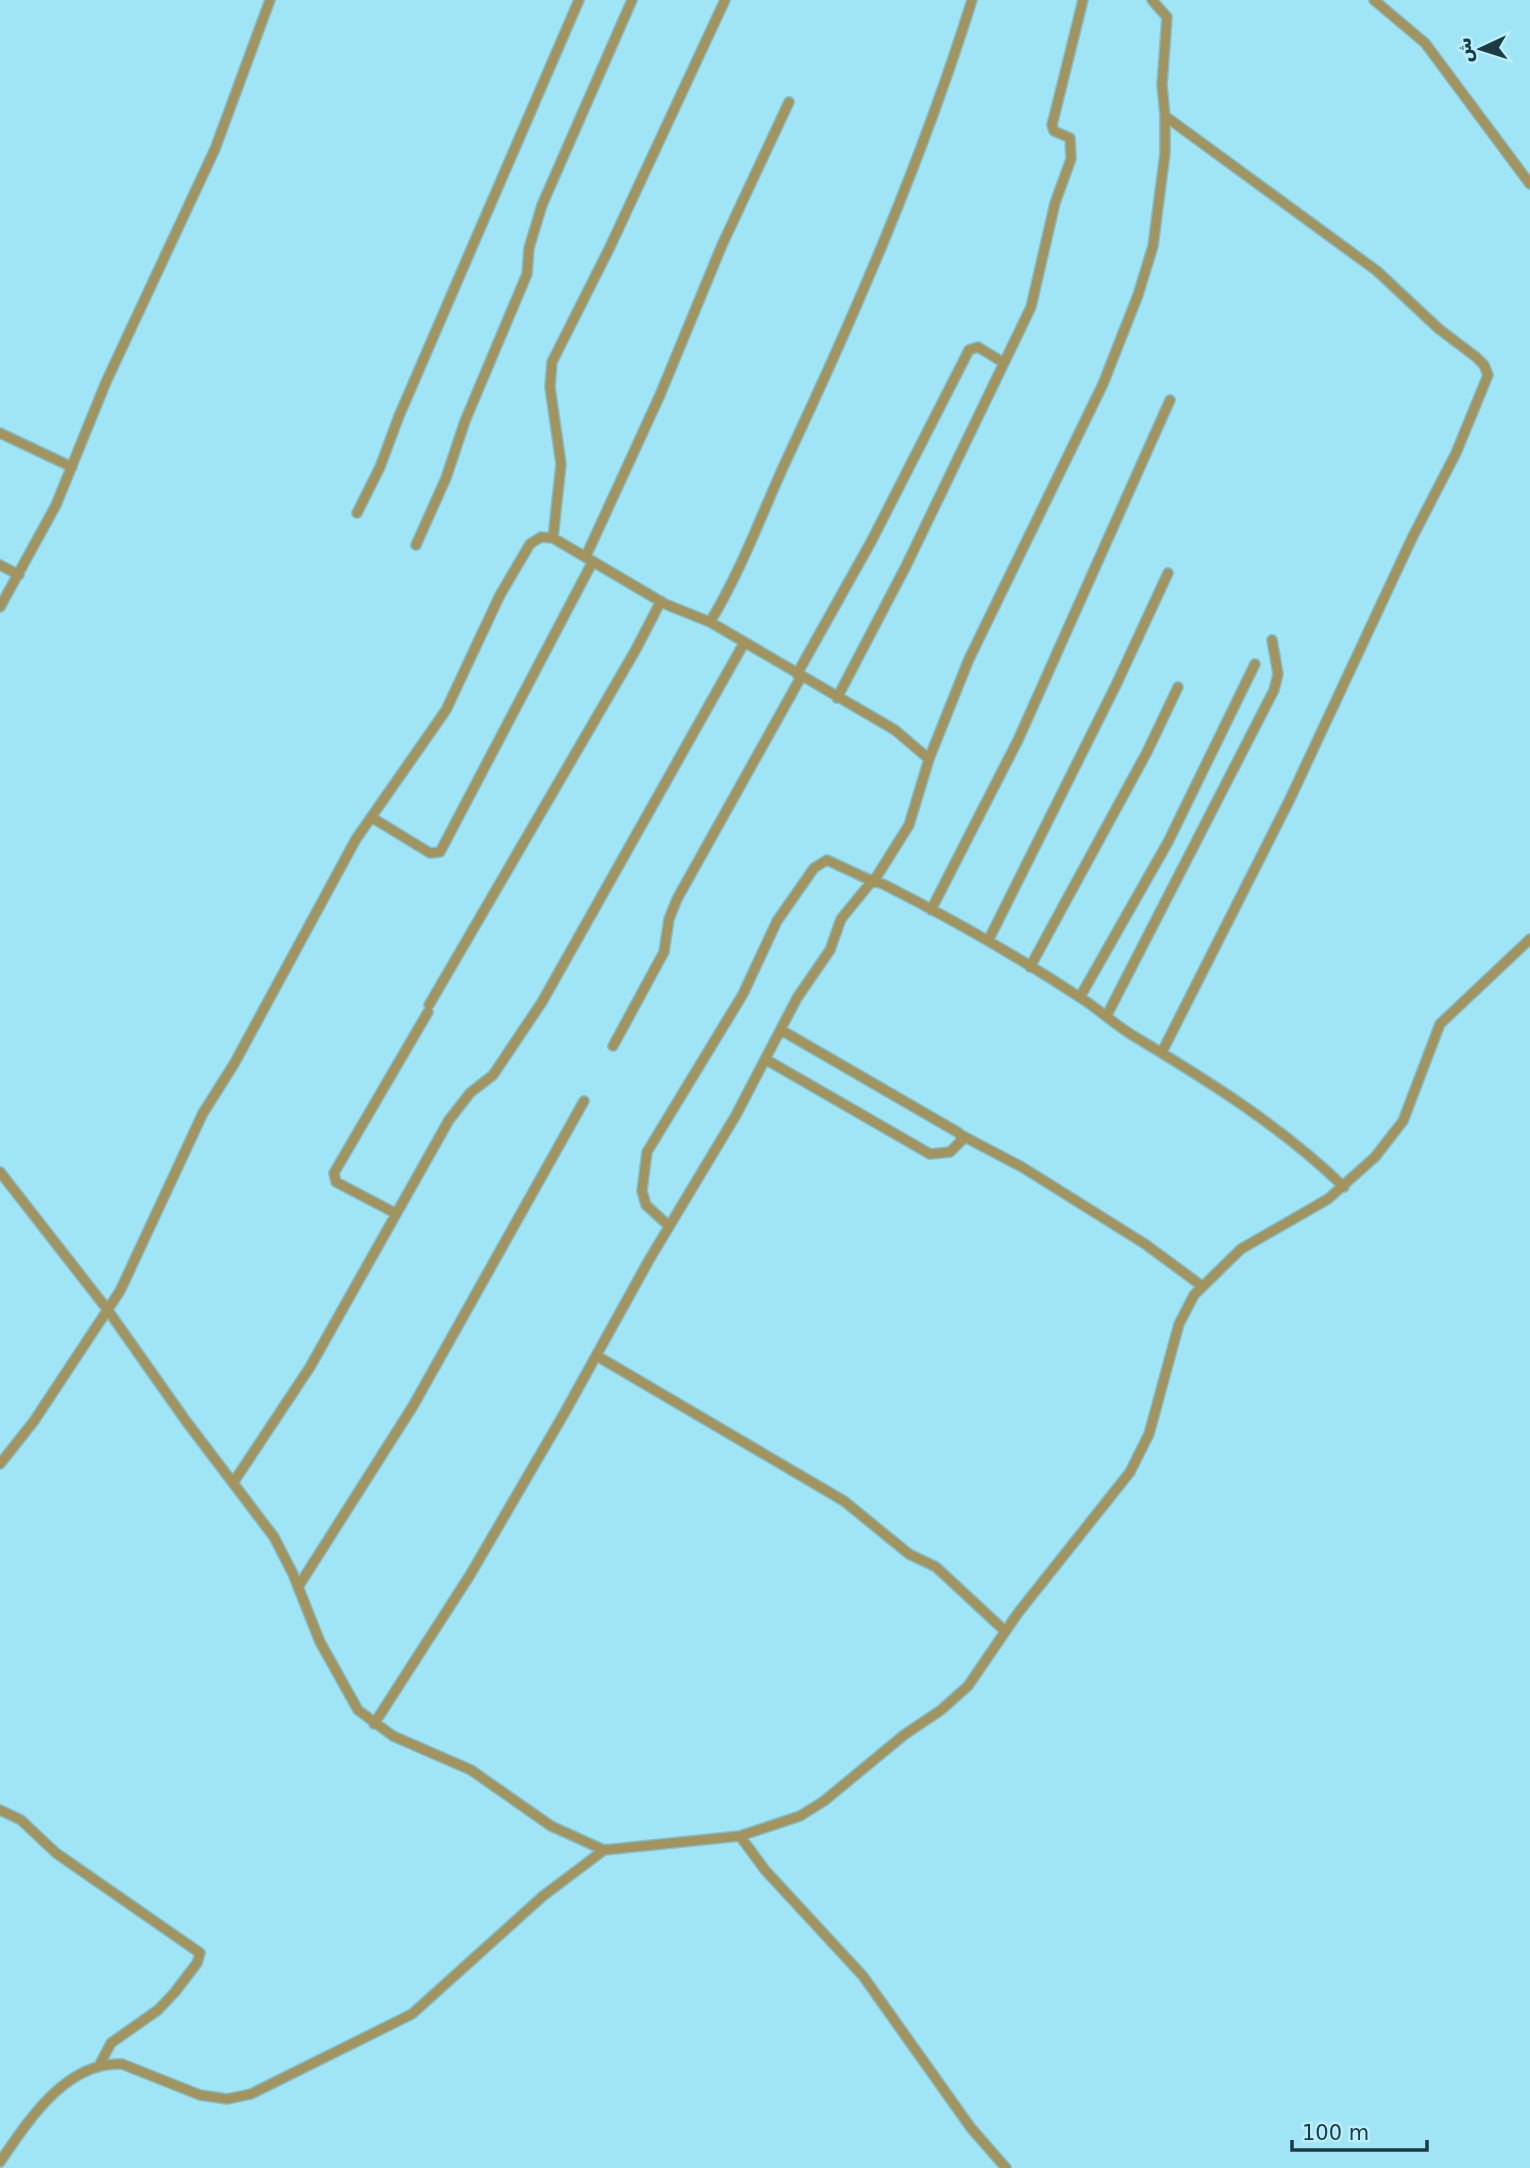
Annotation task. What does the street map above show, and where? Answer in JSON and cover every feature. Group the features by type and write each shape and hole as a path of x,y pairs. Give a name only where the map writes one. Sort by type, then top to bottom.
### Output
{"street":[{"path":"0,607 52,514 106,382 215,149 270,0"},
{"path":"357,513 380,467 399,416 579,0"},
{"path":"416,545 527,274 529,248 542,205 632,0"},
{"path":"553,538 561,464 550,387 552,362 603,262 725,0"},
{"path":"710,622 826,377 896,217 942,96 972,0"},
{"path":"837,698 1031,307 1055,203 1071,159 1070,138 1054,131 1052,125 1083,0"},
{"path":"374,1724 470,1575 597,1356 668,1226 732,1123 797,998 830,950 841,919 881,872 890,851 909,825 929,759 969,659 1104,384 1138,295 1153,246 1165,153 1162,85 1167,17 1152,0"},
{"path":"1374,0 1425,43 1530,184"},
{"path":"371,817 430,853 434,855 440,852 590,559 722,245 789,102"},
{"path":"1162,1052 1289,801 1413,536 1456,453 1488,375 1476,357 1438,328 1377,271 1165,116"},
{"path":"613,1046 664,952 669,919 677,899 872,540 969,351 978,347 1004,363"},
{"path":"931,911 1017,740 1170,401"},
{"path":"0,433 72,467"},
{"path":"0,1464 41,1410 128,1276 194,1130 234,1064 356,839 446,710 500,596 530,544 541,537 553,538 661,601 710,622 895,730 929,759"},
{"path":"0,565 19,575"},
{"path":"988,941 1116,685 1168,573"},
{"path":"395,1213 337,1182 334,1173 635,651 661,601"},
{"path":"1107,1015 1274,690 1278,674 1272,640"},
{"path":"233,1483 310,1367 449,1120 470,1093 494,1075 542,1002 744,643"},
{"path":"1080,997 1168,842 1255,664"},
{"path":"1030,967 1147,752 1178,687"},
{"path":"668,1226 646,1205 642,1191 647,1152 743,994 777,921 822,861 834,862 883,884 988,941 1080,997 1135,1037 1288,1136 1344,1187"},
{"path":"0,1172 107,1308 274,1537 299,1587 320,1642 344,1690 358,1710 399,1740 471,1770 551,1826 604,1850 740,1836 800,1816 824,1801 884,1750 963,1691 1005,1631 1117,1490 1142,1452 1159,1403 1179,1324 1202,1286 1241,1249 1344,1187 1375,1157 1403,1121 1431,1044 1444,1018 1530,939"},
{"path":"781,1030 961,1135 1022,1167 1145,1244 1202,1286"},
{"path":"765,1059 933,1155 950,1153 960,1143 961,1135"},
{"path":"299,1587 413,1406 584,1101"},
{"path":"597,1356 845,1502 909,1554 936,1567 1005,1631"},
{"path":"0,1810 21,1821 56,1853 200,1953 194,1967 167,2001 111,2043 99,2066"},
{"path":"740,1836 765,1870 863,1976 971,2128 1006,2168"},
{"path":"0,2162 31,2119 57,2092 72,2078 99,2066 109,2063 135,2068 200,2095 217,2099 251,2094 412,2014 543,1896 604,1850"}]}
